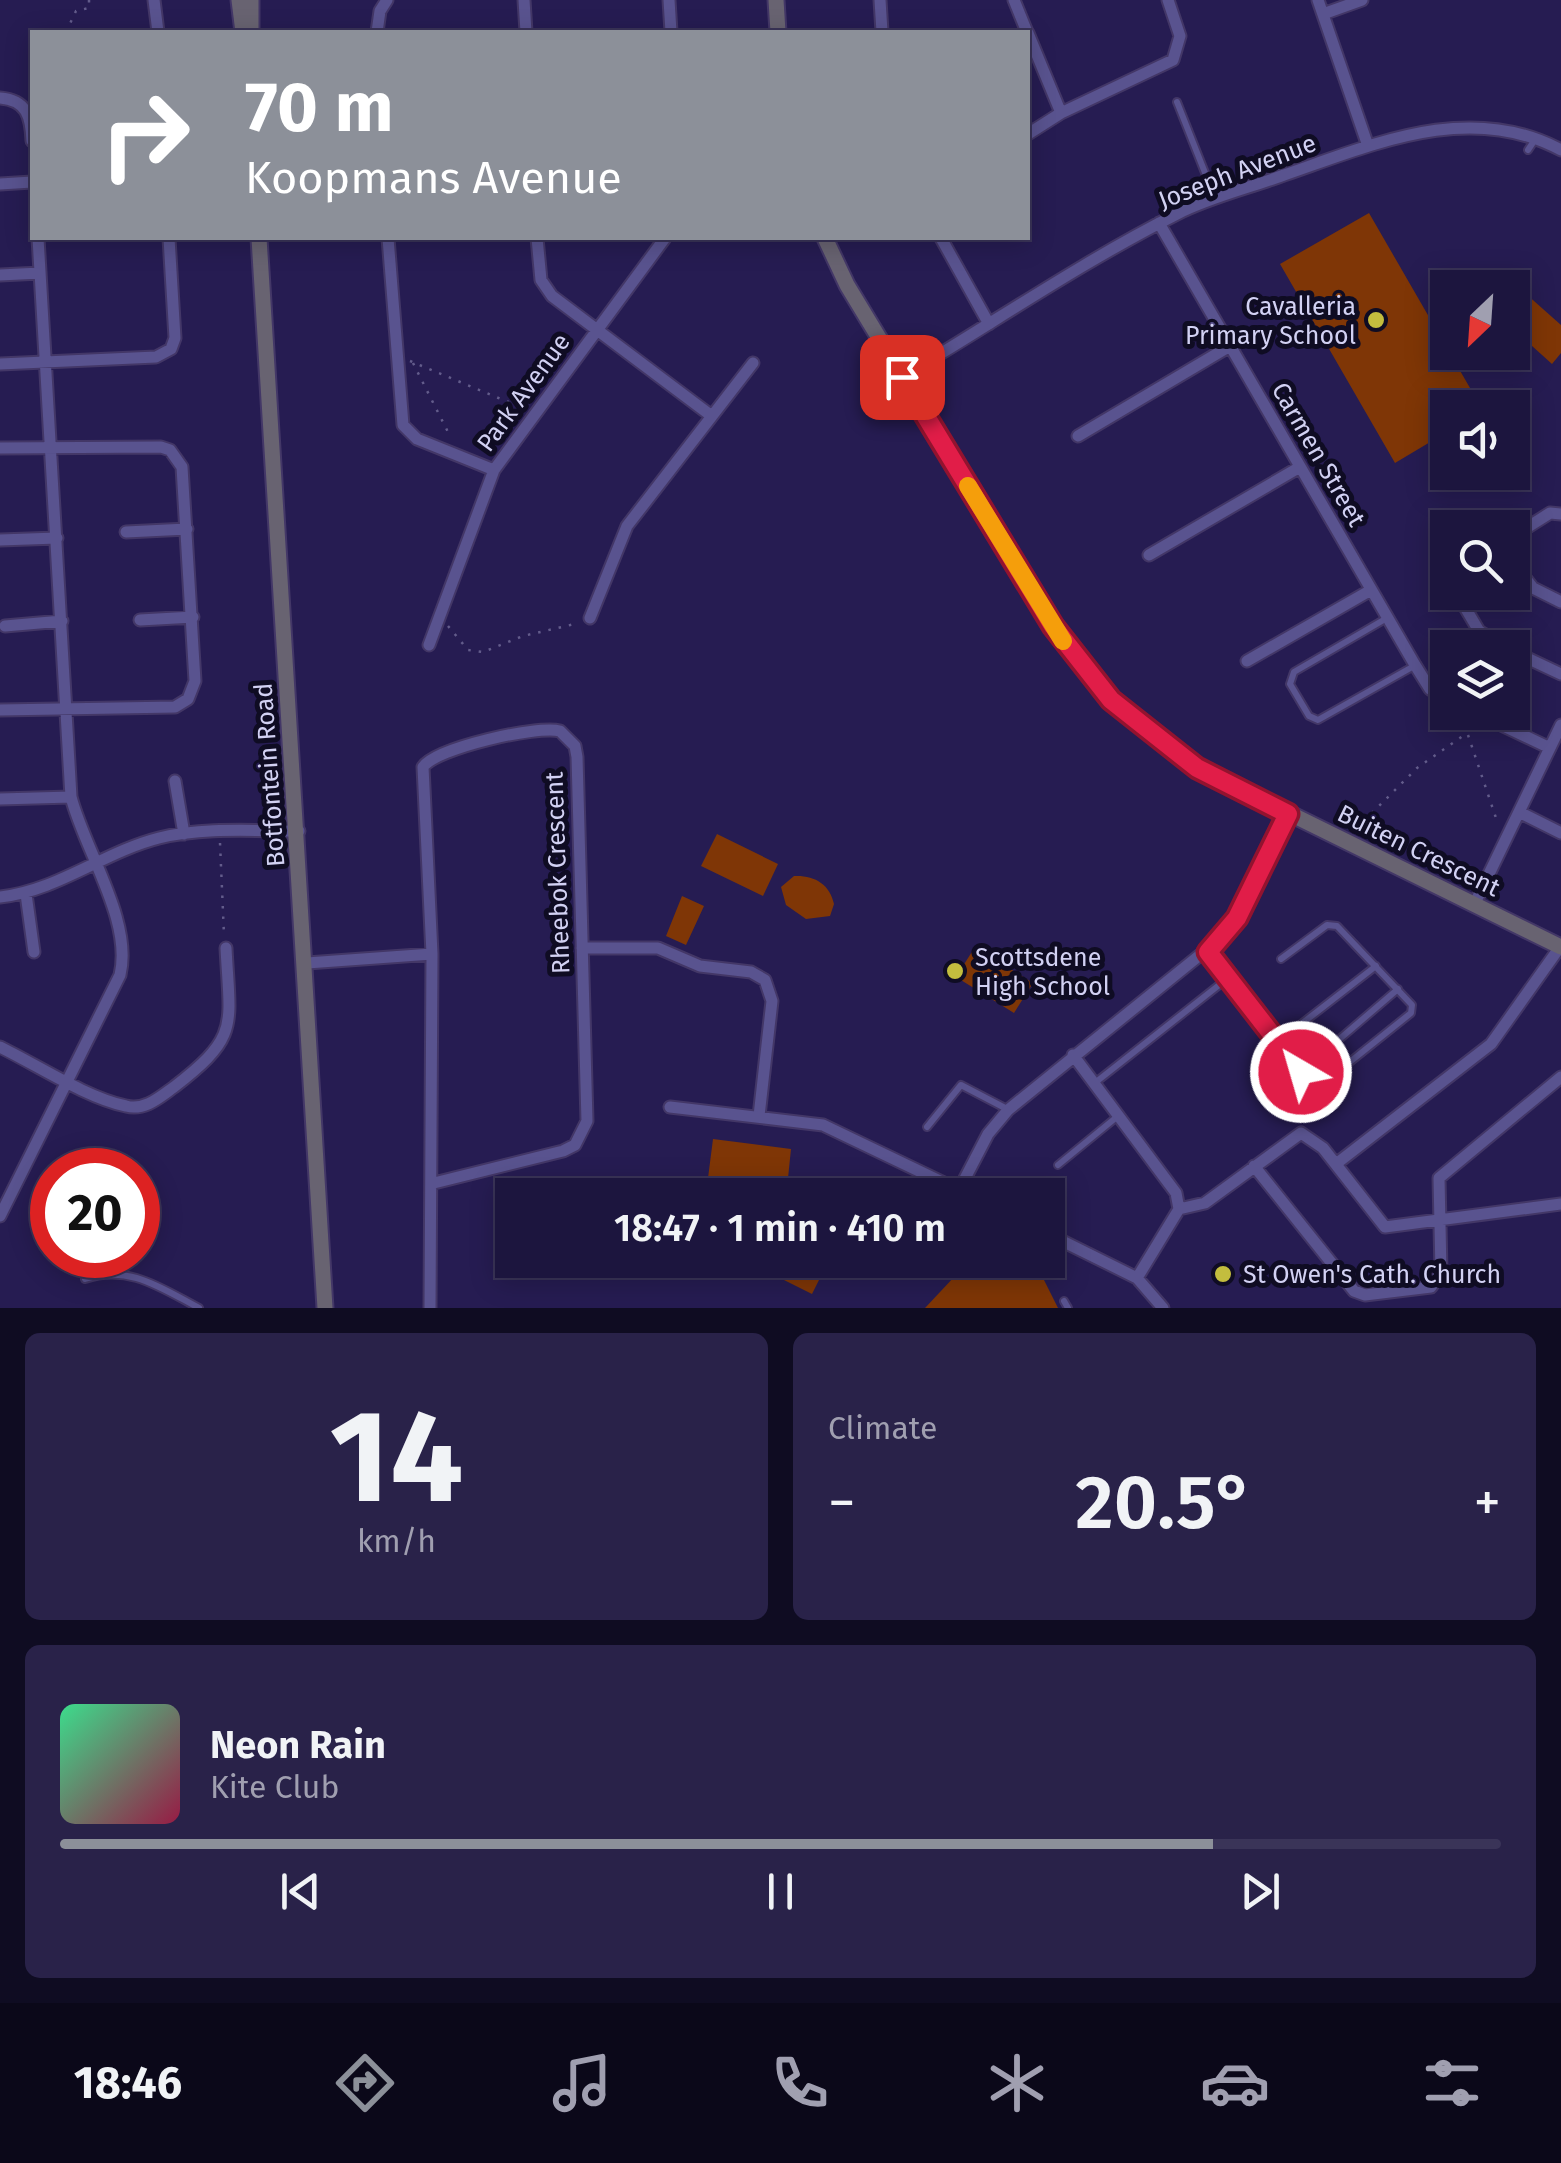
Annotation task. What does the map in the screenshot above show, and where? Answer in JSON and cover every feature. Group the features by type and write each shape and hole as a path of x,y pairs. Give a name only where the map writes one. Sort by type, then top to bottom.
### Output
{"main road":[{"path":"238,0 242,30"},
{"path":"250,0 251,30"},
{"path":"776,0 778,30"},
{"name":"Botfontein Road","path":"259,240 274,529 299,832 326,1308"},
{"name":"Buiten Crescent","path":"825,240 902,377 1053,626 1111,700 1197,768 1560,947"}],"street":[{"path":"154,0 158,30"},
{"path":"377,30 380,11 387,0"},
{"path":"524,0 526,30"},
{"path":"669,0 671,30"},
{"path":"880,0 882,30"},
{"path":"1014,0 1026,30"},
{"path":"1030,133 1060,113 1172,60 1180,36 1168,0"},
{"path":"1318,0 1368,146"},
{"path":"1323,14 1362,0"},
{"path":"1030,40 1060,113"},
{"path":"0,98 17,102 28,112 30,126"},
{"name":"Joseph Avenue","path":"902,377 1159,224 1368,146 1428,130 1465,127 1510,129 1536,136 1561,150"},
{"path":"0,184 30,182"},
{"name":"Carmen Street","path":"1159,224 1430,689"},
{"path":"0,1216 70,1081 123,962 120,924 93,864 72,797 38,240"},
{"path":"0,364 156,357 171,349 175,338 169,240"},
{"path":"388,240 394,354 403,425 417,439 494,470"},
{"path":"537,240 545,288 710,414"},
{"name":"Park Avenue","path":"429,645 494,470 663,240"},
{"path":"943,240 990,324"},
{"path":"0,274 40,273"},
{"path":"1078,436 1230,346"},
{"path":"590,618 626,526 753,363"},
{"path":"0,448 170,450 182,468 195,681 188,700 175,707 0,710"},
{"path":"1150,555 1300,467"},
{"path":"1530,526 1550,513 1561,514"},
{"path":"126,532 187,529"},
{"path":"0,540 57,538"},
{"path":"1530,583 1561,602"},
{"path":"1247,661 1371,590"},
{"path":"140,620 192,617"},
{"path":"5,626 62,621"},
{"path":"1530,659 1561,674"},
{"path":"1474,905 1561,725"},
{"name":"Rheebok Crescent","path":"430,1308 434,1183 432,954 422,768 436,754 552,728 569,737 576,757 586,1121 582,1135 564,1151 434,1183"},
{"path":"1502,730 1550,748"},
{"path":"176,781 184,834"},
{"path":"0,799 72,797"},
{"path":"1519,812 1561,833"},
{"path":"972,1178 988,1134 1008,1110 1208,952 1242,909 1288,814"},
{"path":"0,896 26,894 159,838 220,832 299,832"},
{"path":"26,894 34,952"},
{"path":"1336,1164 1491,1044 1560,947"},
{"path":"0,1047 120,1104 138,1108 204,1064 220,1048 230,1018 226,948"},
{"path":"582,948 658,948 700,966 751,972 765,980 772,1001 758,1116"},
{"path":"306,963 432,954"},
{"path":"1074,1055 1168,1177 1179,1209"},
{"path":"1254,1166 1359,1294 1436,1284 1441,1272 1436,1186 1445,1169 1561,1077"},
{"path":"670,1107 834,1129 934,1178"},
{"path":"1136,1278 1179,1209 1205,1203 1301,1133 1336,1164 1385,1226 1561,1204"},
{"path":"1065,1242 1136,1278 1163,1308"}],"lane":[{"path":"1177,102 1216,200"},
{"path":"1528,150 1536,136"},
{"path":"1387,618 1294,672 1290,684 1309,716 1318,720 1415,665"},
{"path":"1208,952 1318,1089 1410,1015 1412,1006 1398,989 1330,924 1281,959"},
{"path":"1278,1042 1376,966"},
{"path":"1096,1082 1228,978"},
{"path":"1301,1072 1398,989"},
{"path":"942,1096 960,1085 969,1086 1008,1110"},
{"path":"927,1127 954,1090"},
{"path":"1058,1165 1119,1115"},
{"path":"84,1279 106,1272 128,1274 199,1308"}],"path":[{"path":"67,30 76,11 88,8 88,0"},
{"path":"394,354 508,402 519,399 538,408"},
{"path":"412,362 460,455"},
{"path":"439,620 468,650 484,652 524,636 570,628 590,618"},
{"path":"1468,730 1495,820 1502,824"},
{"path":"1353,833 1417,768 1467,733"},
{"path":"220,832 226,948"}],"shaded area":[{"path":"1369,213 1430,319 1430,370 1460,370 1471,390 1430,390 1430,442 1395,463 1280,264"},
{"path":"1530,297 1561,325 1561,353 1552,364 1530,344"},
{"path":"717,834 778,864 763,896 701,866"},
{"path":"794,876 808,877 825,886 834,904 830,916 806,919 786,905 781,887"},
{"path":"682,896 704,906 686,945 666,936"},
{"path":"975,947 1033,983 1014,1013 956,977"},
{"path":"713,1139 791,1149 788,1178 708,1178"},
{"path":"780,1278 820,1278 812,1294"},
{"path":"953,1278 1043,1278 1058,1308 925,1308"}],"slow traffic":[{"path":"968,486 1063,641"}],"place":[{"name":"Cavalleria Primary School","path":"1376,320"},
{"name":"Scottsdene High School","path":"955,971"},
{"name":"St Owen's Cath. Church","path":"1223,1274"}],"route":[{"path":"902,377 1079,664 1111,700 1169,749 1197,768 1288,814 1248,900 1226,934 1208,952 1301,1072"}]}
